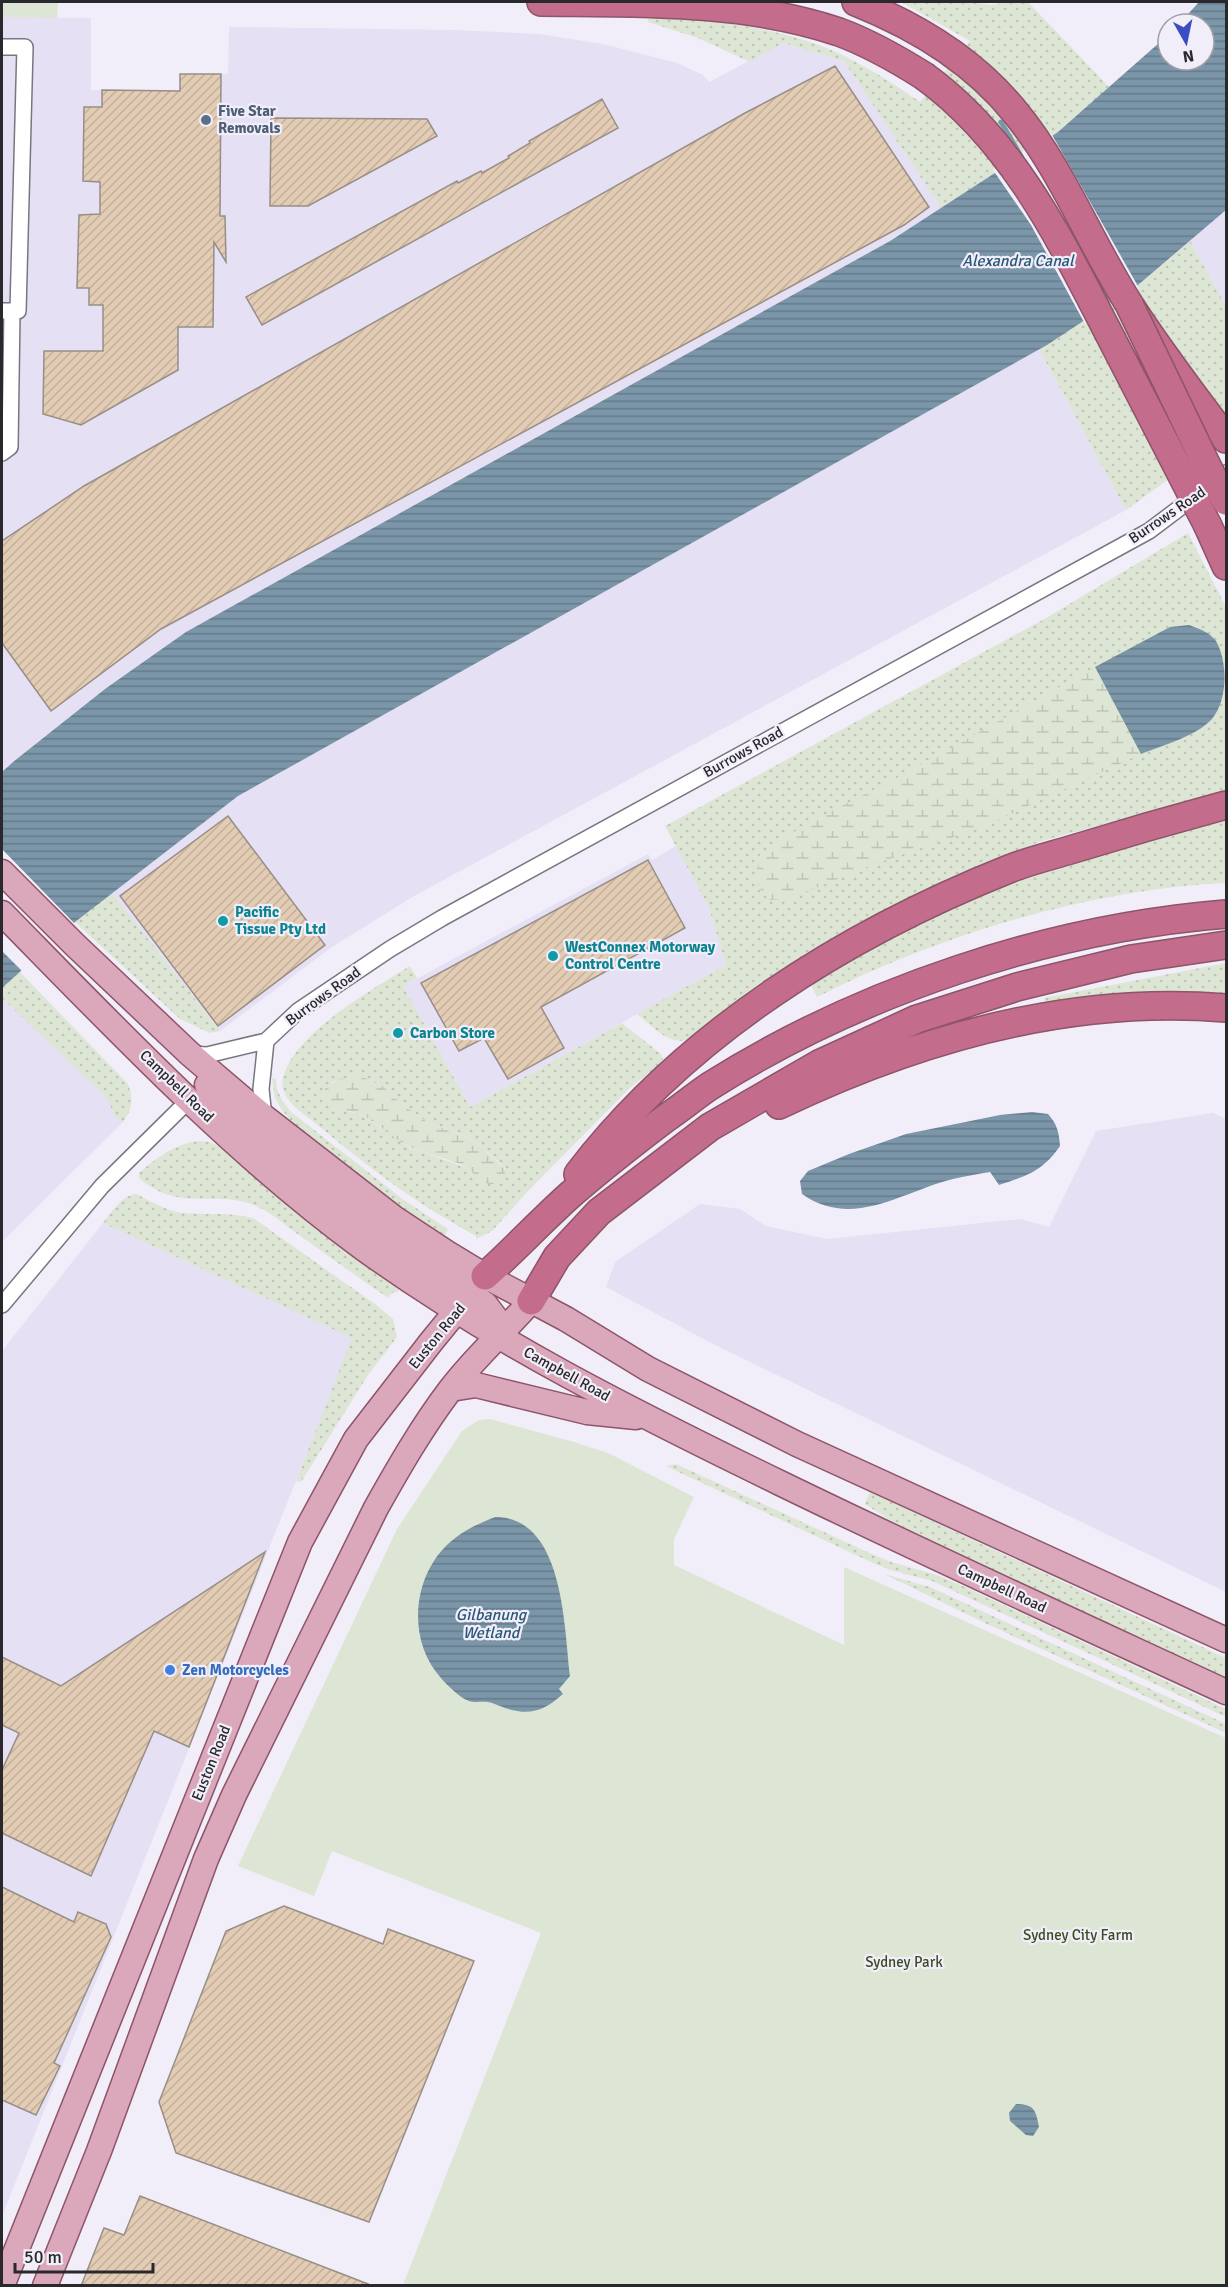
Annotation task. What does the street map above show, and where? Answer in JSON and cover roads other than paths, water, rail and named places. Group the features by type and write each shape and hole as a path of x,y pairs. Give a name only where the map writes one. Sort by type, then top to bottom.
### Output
{"highway":[{"path":"541,2 670,4 726,7 769,13 839,32 895,58 947,93 974,119 1013,165 1033,195 1071,261 1227,566"},
{"path":"856,2 891,16 921,32 989,85 1016,112 1059,178 1130,306 1209,470 1227,501"},
{"path":"1130,306 1227,439"},
{"path":"1208,526 1227,557"},
{"path":"543,1220 601,1144 682,1063 802,972 920,909 1011,868 1227,805"},
{"path":"470,1294 543,1220 622,1152 708,1087 773,1049 891,994 960,969 1032,948 1125,927 1227,914"},
{"path":"531,1301 557,1257 600,1212 710,1127 819,1064 917,1019 1017,987 1131,959 1227,945"},
{"path":"531,1301 610,1219 724,1131 843,1077 944,1041 1018,1022 1084,1011 1146,1006 1227,1008"}],"main road":[{"name":"Campbell Road","path":"2,872 190,1054 264,1117 394,1218 470,1294 499,1337 648,1418 875,1529 1227,1692"},
{"name":"Campbell Road","path":"2,913 189,1100 301,1199 361,1246 470,1294 531,1301 566,1318 648,1369 797,1444 1227,1640"},
{"path":"190,1054 209,1088 307,1180 392,1242 470,1294"},
{"name":"Euston Road","path":"2,2286 300,1542 356,1439 470,1294"},
{"path":"45,2286 99,2151 206,1859 234,1795 376,1508 400,1465 451,1389 531,1301"},
{"path":"451,1389 476,1385 586,1412 648,1418"}],"street":[{"path":"2,47 25,47 18,311 7,311 10,447 2,453"},
{"name":"Burrows Road","path":"266,1041 297,1011 390,949 635,810 1149,531 1227,473"},
{"path":"190,1054 207,1055 266,1041 261,1089 264,1117"},
{"path":"2,1305 102,1186 189,1100"}],"water":[{"name":"Alexandra Canal","path":"1199,2 1226,2 1226,210 1138,285 1047,345 238,796 75,922 2,988 2,772 13,762 105,689 186,632 890,241 1058,132 1156,46 1156,72 1216,72 1216,12 1190,12"},
{"path":"1189,625 1210,635 1220,650 1224,670 1221,702 1212,719 1197,731 1141,754 1095,667 1170,627"},
{"path":"1032,1112 1048,1114 1057,1128 1060,1146 1041,1167 1018,1179 999,1185 990,1172 967,1176 897,1199 859,1208 840,1209 821,1204 802,1194 800,1181 808,1171 849,1154 906,1134 1000,1115"},
{"name":"Gilbanung Wetland","path":"495,1517 518,1522 535,1535 547,1554 562,1604 570,1676 559,1689 563,1694 543,1708 529,1712 505,1708 488,1702 469,1701 462,1697 444,1681 430,1663 419,1630 420,1595 433,1562 455,1538"},
{"path":"1016,2104 1027,2105 1035,2112 1039,2127 1033,2136 1026,2135 1010,2121 1009,2113"}],"waterway":[{"path":"1001,122 1021,156"}],"place":[{"name":"Five Star Removals","path":"206,120"},
{"name":"Pacific Tissue Pty Ltd","path":"223,921"},
{"name":"WestConnex Motorway Control Centre","path":"553,956"},
{"name":"Carbon Store","path":"398,1033"},
{"name":"Zen Motorcycles","path":"170,1670"}],"park label":[{"name":"Sydney City Farm","path":"1078,1935"},
{"name":"Sydney Park","path":"904,1962"}]}
